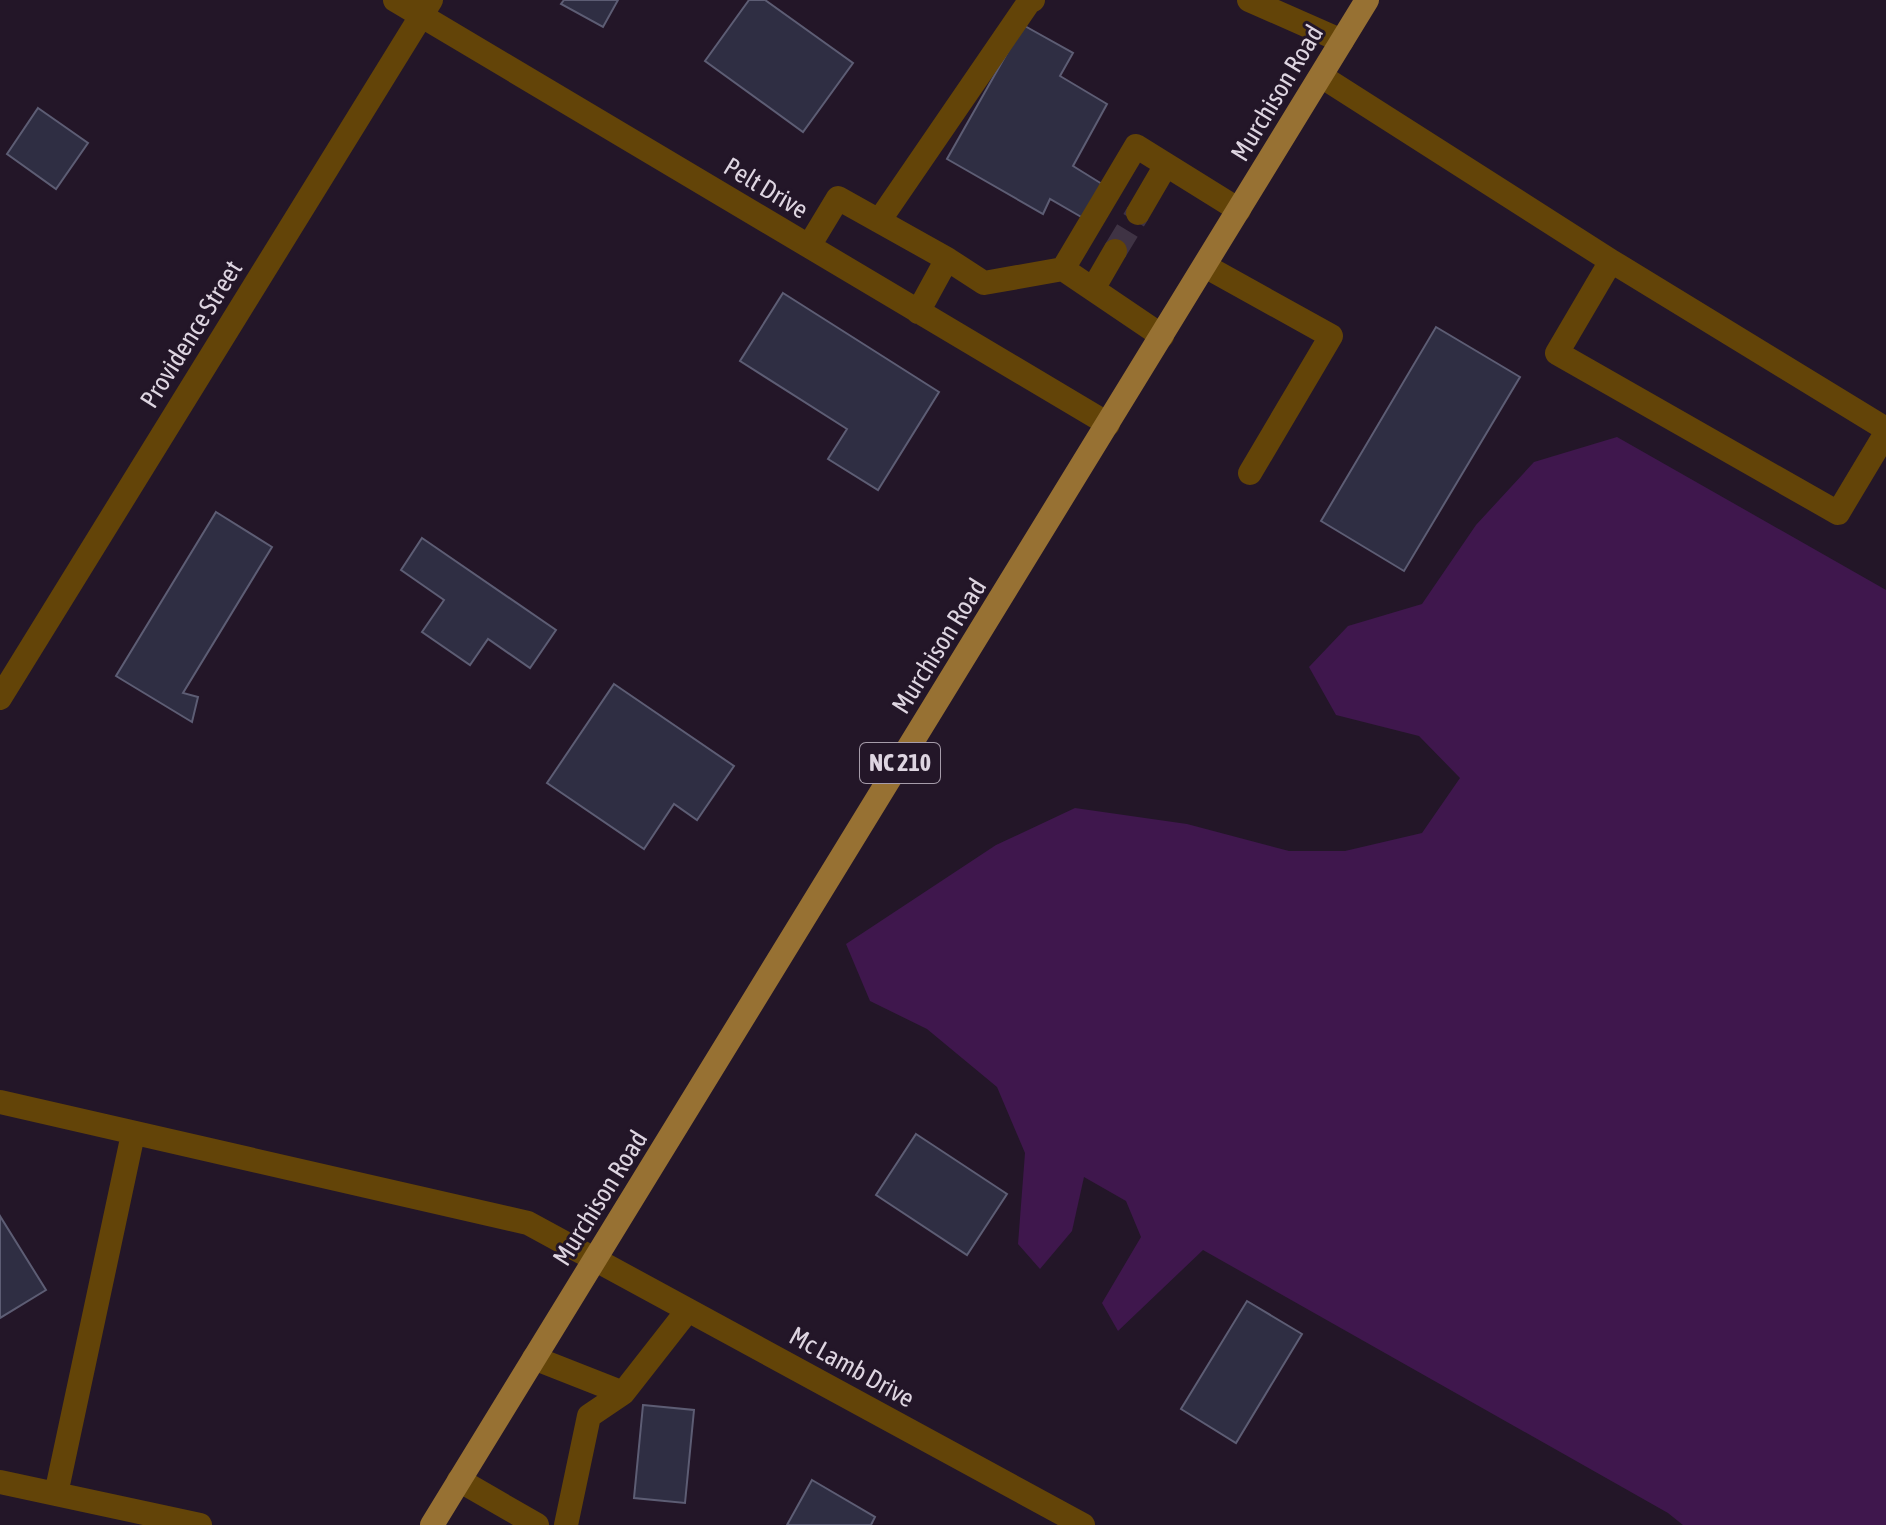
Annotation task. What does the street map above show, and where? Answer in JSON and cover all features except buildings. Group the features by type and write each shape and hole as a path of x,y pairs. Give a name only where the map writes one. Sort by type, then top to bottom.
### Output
{"main road":[{"name":"Murchison Road","path":"432,1525 1367,0"}],"street":[{"name":"Pelt Drive","path":"395,0 426,8 809,246 1108,424"},
{"path":"879,221 1033,0"},
{"path":"1249,0 1342,41"},
{"name":"Providence Street","path":"0,698 426,8"},
{"path":"1321,76 1886,431 1838,513 1557,353 1611,261"},
{"path":"1063,269 1136,146 1239,210"},
{"path":"1138,213 1166,165"},
{"path":"809,246 838,198 984,283 1063,269 1162,336"},
{"path":"1093,289 1115,251"},
{"path":"918,312 947,259"},
{"path":"1205,266 1331,336 1250,473"},
{"name":"Mc Lamb Drive","path":"0,1102 528,1223 1083,1525"},
{"path":"56,1494 133,1134"},
{"path":"566,1525 589,1416 623,1393 688,1310"},
{"path":"534,1358 623,1393"},
{"path":"459,1480 537,1525"},
{"path":"0,1482 200,1525"}],"shaded area":[{"path":"1617,437 1886,590 1886,1525 1683,1525 1668,1513 1203,1250 1118,1331 1102,1303 1141,1237 1126,1201 1084,1177 1072,1231 1040,1269 1018,1244 1025,1153 997,1087 927,1029 870,1001 846,944 996,845 1075,808 1187,824 1289,851 1345,851 1422,833 1460,778 1419,736 1336,715 1309,667 1348,626 1422,604 1476,525 1534,462"}],"tunnel":[{"path":"1115,251 1138,213"}]}
